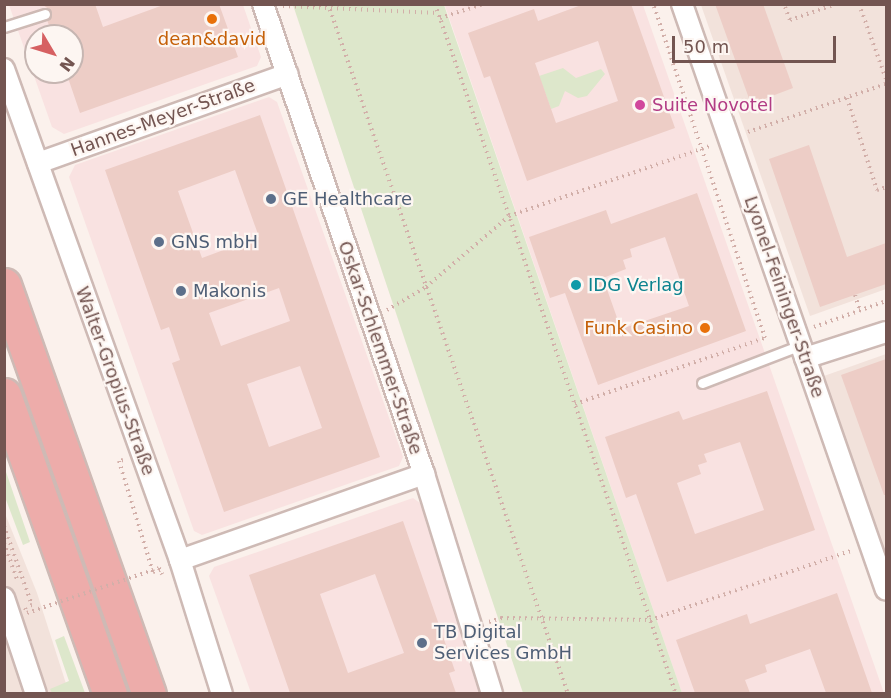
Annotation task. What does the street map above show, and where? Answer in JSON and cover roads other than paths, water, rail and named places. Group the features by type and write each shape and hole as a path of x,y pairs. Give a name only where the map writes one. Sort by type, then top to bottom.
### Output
{"highway":[{"path":"4,285 149,693"},
{"path":"4,395 111,693"}],"street":[{"name":"Lyonel-Feininger-Straße","path":"682,4 886,590"},
{"name":"Oskar-Schlemmer-Straße","path":"265,8 424,474 492,693"},
{"name":"Walter-Gropius-Straße","path":"4,69 180,560 222,693"},
{"name":"Hannes-Meyer-Straße","path":"38,164 288,74"},
{"path":"801,345 886,332"},
{"path":"180,560 424,474"},
{"path":"4,598 36,693"}],"lane":[{"path":"4,27 45,14"},
{"path":"702,383 801,345"}],"place":[{"name":"dean&david","path":"212,19"},
{"name":"Suite Novotel","path":"640,105"},
{"name":"GE Healthcare","path":"271,199"},
{"name":"GNS mbH","path":"159,242"},
{"name":"IDG Verlag","path":"576,285"},
{"name":"Makonis","path":"181,291"},
{"name":"Funk Casino","path":"705,328"},
{"name":"TB Digital Services GmbH","path":"422,643"}]}
